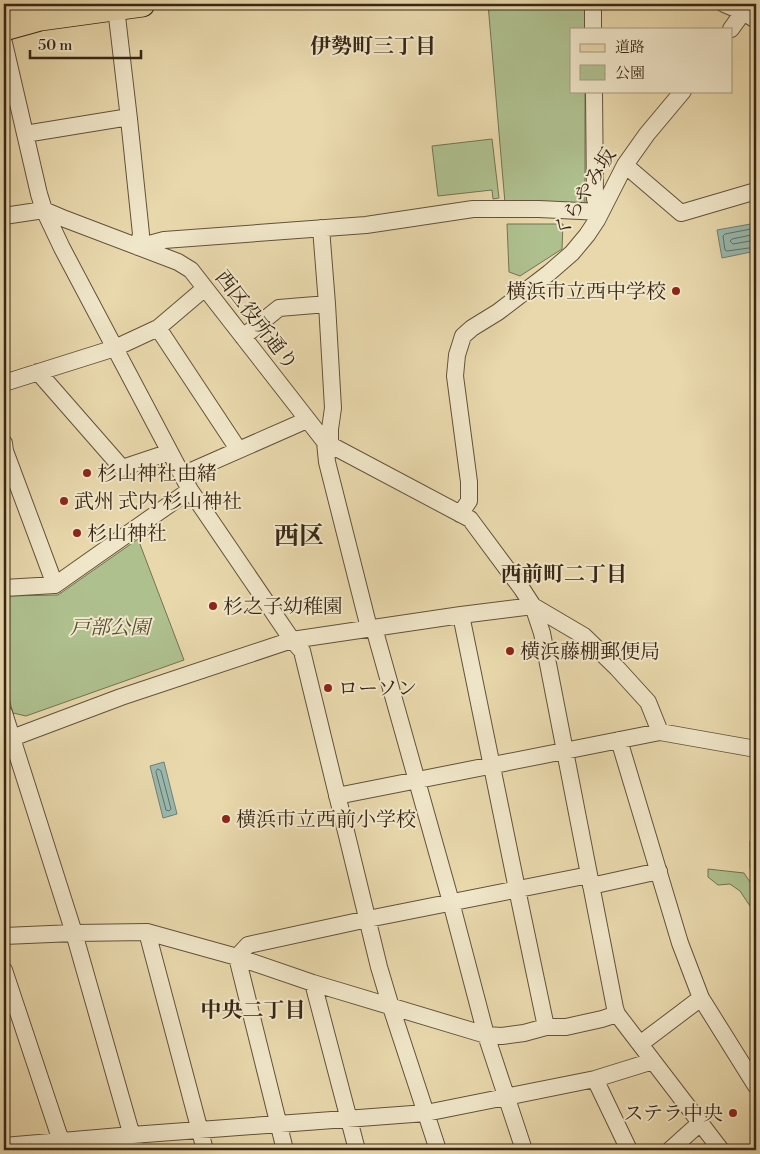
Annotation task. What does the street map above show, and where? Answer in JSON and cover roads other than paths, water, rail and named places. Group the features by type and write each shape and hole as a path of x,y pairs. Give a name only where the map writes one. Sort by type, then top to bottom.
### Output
{"main road":[{"path":"4,8 20,4"},
{"path":"4,28 40,18 142,4"}],"street":[{"path":"593,4 593,28"},
{"path":"724,4 749,12 732,28"},
{"path":"116,8 141,234 138,247 164,240 366,225 473,209 539,209 601,212 595,198 594,92"},
{"path":"4,43 44,210 62,248 190,490 292,640 302,651 379,967 438,1150"},
{"name":"くらやみ坂","path":"460,514 469,501 469,482 455,376 457,355 463,336 550,273 572,253 587,235 601,212 625,165 647,134 682,92"},
{"path":"25,134 129,118"},
{"path":"625,165 681,213 756,191"},
{"path":"4,216 44,210"},
{"name":"西区役所通り","path":"44,210 178,262 191,270 307,420 328,443 470,520 533,606"},
{"path":"320,228 327,304 333,408 327,462 372,628 451,902 486,1035 524,1150"},
{"path":"4,383 114,348 158,328 205,288"},
{"path":"244,337 279,308 327,304"},
{"path":"158,328 238,449"},
{"path":"38,372 122,468 170,452"},
{"path":"182,475 307,420"},
{"path":"4,443 5,451 55,585"},
{"path":"4,588 55,585 190,490"},
{"path":"8,740 121,697 292,640 533,606 584,636 617,668 648,702 660,732"},
{"path":"533,606 542,633 615,1008 720,1150"},
{"path":"461,615 546,1027"},
{"path":"4,714 8,740 74,933 134,1143"},
{"path":"337,796 660,732 756,749"},
{"path":"619,740 680,943 701,998 756,1086"},
{"path":"237,957 248,945 451,902 517,889 659,871"},
{"path":"147,932 205,1150"},
{"path":"4,936 147,932 237,957 313,983 486,1035 510,1035 546,1027 566,1027 618,1014"},
{"path":"237,957 285,1150"},
{"path":"4,970 63,1146"},
{"path":"313,983 357,1150"},
{"path":"640,1044 701,998"},
{"path":"4,1146 134,1143 200,1130 426,1113 595,1079 653,1061"},
{"path":"595,1079 629,1150"},
{"path":"670,1150 700,1123"}],"water":[{"path":"756,223 756,251 722,258 717,230"},
{"path":"164,762 177,814 163,818 150,766"}],"place":[{"name":"横浜市立西中学校","path":"676,291"},
{"name":"杉山神社由緒","path":"87,473"},
{"name":"武州 式内 杉山神社","path":"64,501"},
{"name":"杉山神社","path":"77,533"},
{"name":"杉之子幼稚園","path":"213,606"},
{"name":"横浜藤棚郵便局","path":"510,651"},
{"name":"ローソン","path":"328,688"},
{"name":"横浜市立西前小学校","path":"226,819"},
{"name":"ステラ中央","path":"733,1113"}],"district":[{"name":"伊勢町三丁目","path":"373,46"},
{"name":"西区","path":"299,535"},
{"name":"西前町二丁目","path":"564,574"},
{"name":"中央二丁目","path":"253,1010"}],"park label":[{"name":"戸部公園","path":"110,627"}]}
